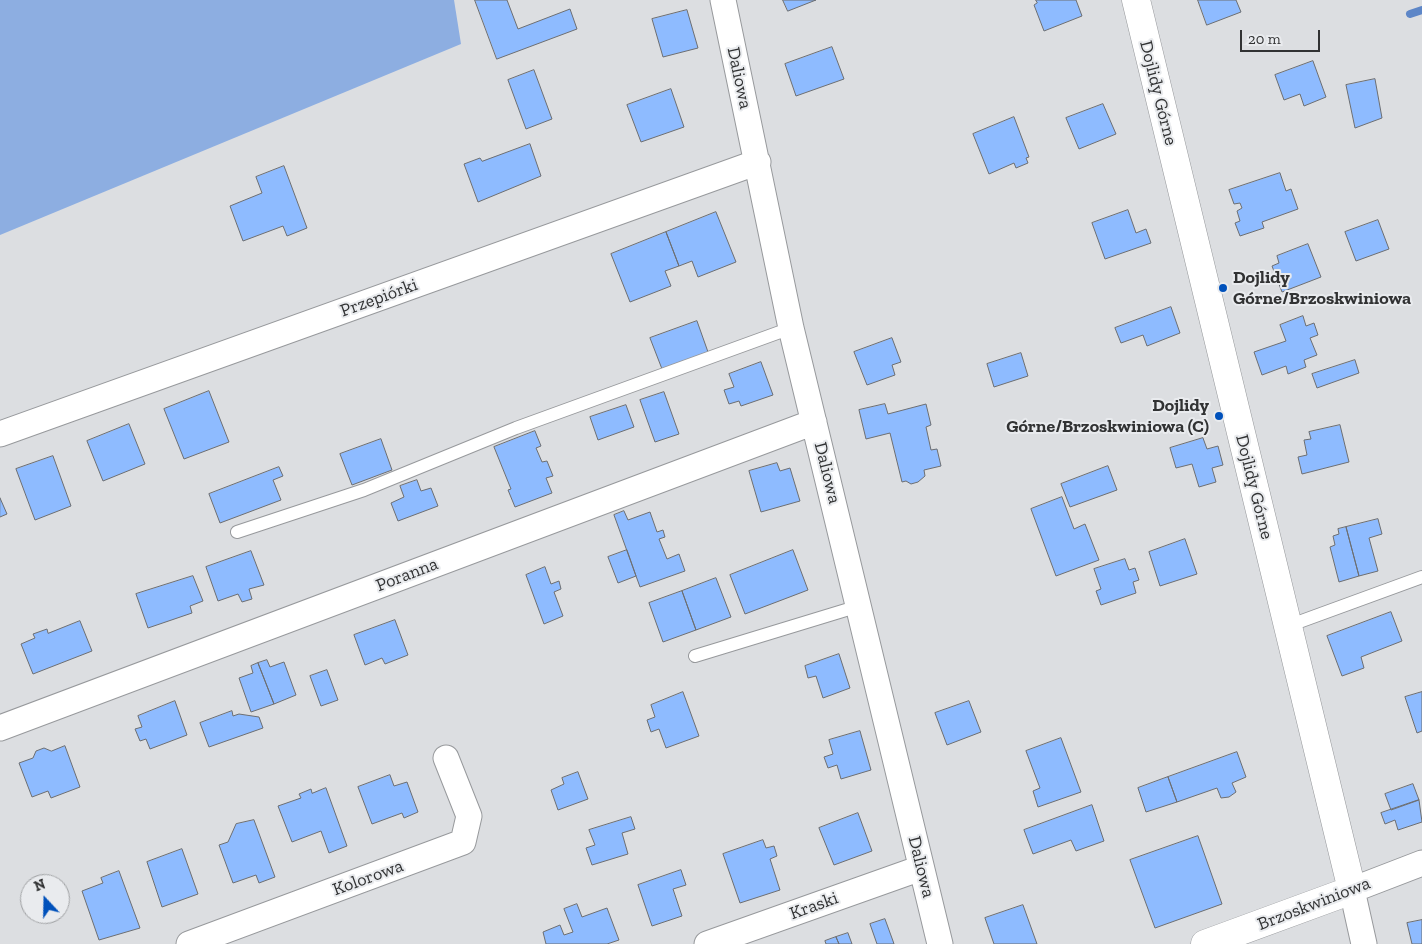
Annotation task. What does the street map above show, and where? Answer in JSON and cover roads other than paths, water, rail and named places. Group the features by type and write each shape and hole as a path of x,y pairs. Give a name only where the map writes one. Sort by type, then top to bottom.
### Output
{"street":[{"name":"Daliowa","path":"723,0 792,328 940,944"},
{"name":"Dojlidy Górne","path":"1136,0 1364,944"},
{"name":"Przepiórki","path":"0,434 758,162"},
{"name":"Poranna","path":"0,728 814,422"},
{"name":"Kolorowa","path":"189,944 463,842 469,816 446,758"},
{"name":"Brzoskwiniowa","path":"1205,944 1422,863"},
{"name":"Kraski","path":"707,944 922,868"}],"lane":[{"path":"237,532 364,490 516,428 792,328"},
{"path":"1288,626 1422,577"},
{"path":"695,656 859,606"}],"waterway":[{"path":"1410,14 1422,10"}],"place":[{"name":"Dojlidy Górne/Brzoskwiniowa","path":"1223,288"},
{"name":"Dojlidy Górne/Brzoskwiniowa (C)","path":"1219,416"}]}
